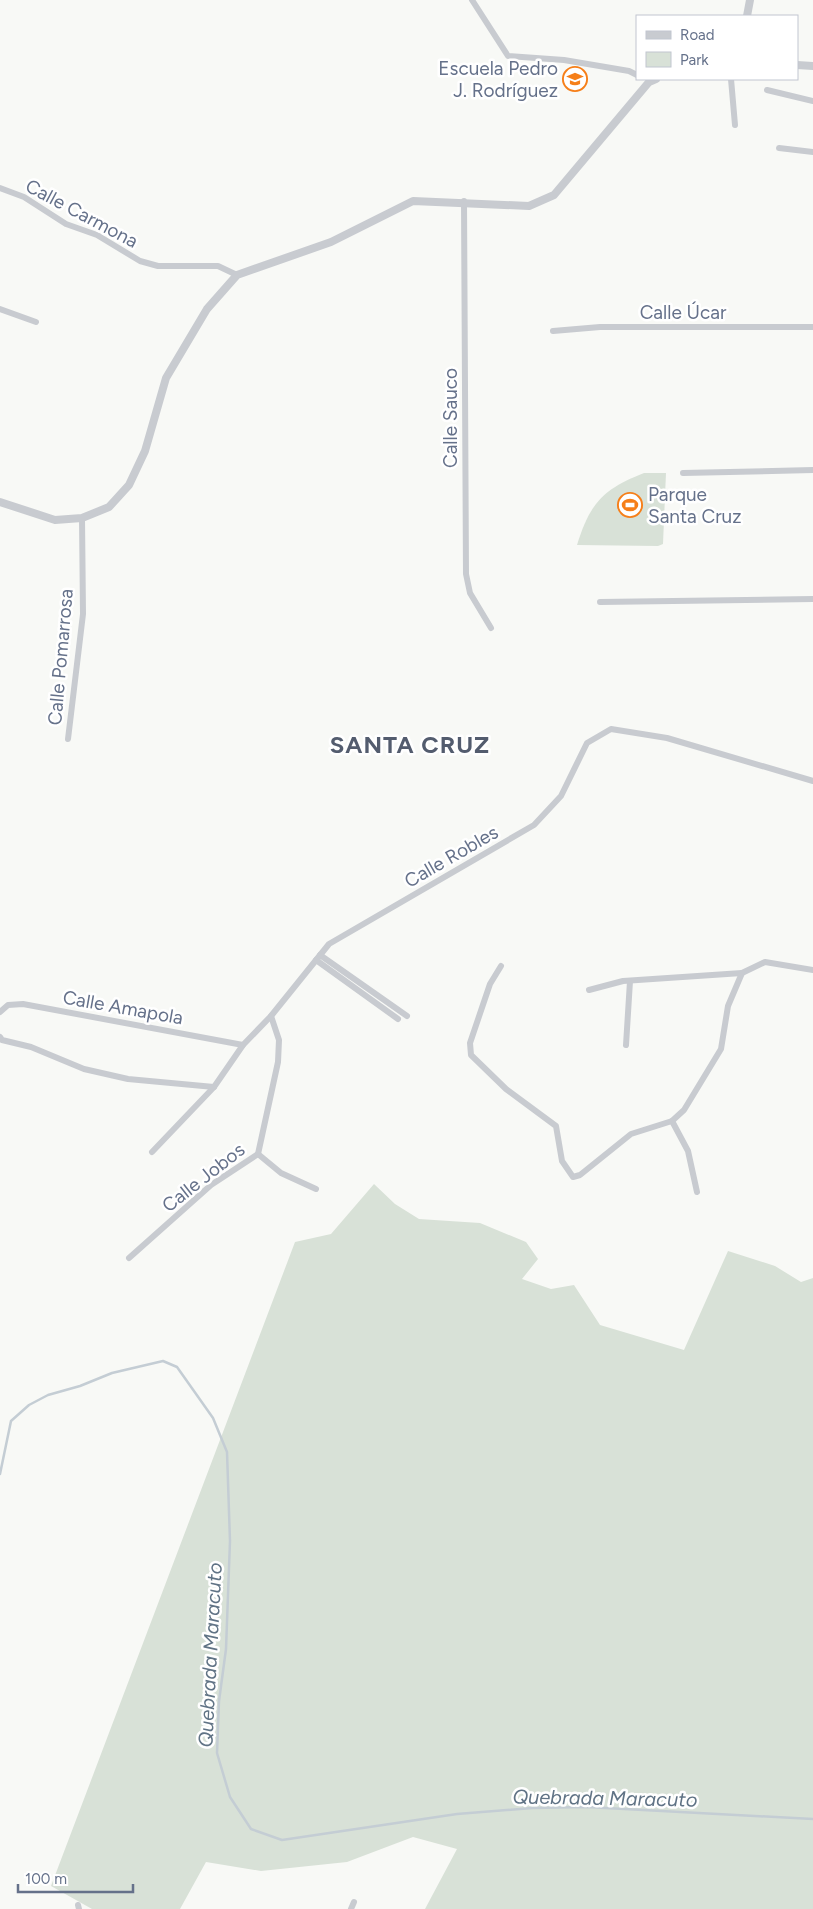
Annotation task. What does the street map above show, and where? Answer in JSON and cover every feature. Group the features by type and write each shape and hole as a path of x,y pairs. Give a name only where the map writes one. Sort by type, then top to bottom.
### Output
{"street":[{"path":"472,0 508,56 584,63 629,70 636,74"},
{"path":"747,15 750,0"},
{"path":"798,65 813,66"},
{"path":"0,502 55,520 82,518 109,506 129,485 145,451 166,378 207,309 237,275 331,242 414,201 529,206 554,195 650,80"},
{"path":"731,80 735,125"},
{"path":"768,90 813,101"},
{"path":"779,148 813,152"},
{"name":"Calle Carmona","path":"0,188 24,197 66,224 97,235 140,261 158,266 218,266 237,275"},
{"name":"Calle Sauco","path":"464,202 466,574 470,593 491,628"},
{"path":"0,309 36,322"},
{"name":"Calle Úcar","path":"552,331 600,327 813,327"},
{"path":"684,473 813,470"},
{"name":"Calle Pomarrosa","path":"68,739 83,614 82,518"},
{"path":"600,602 813,599"},
{"name":"Calle Robles","path":"152,1152 214,1087 243,1045 271,1016 329,944 534,825 562,796 587,743 611,729 666,738 813,781"},
{"path":"318,957 408,1016"},
{"path":"318,957 398,1019"},
{"path":"589,990 630,981 742,973 765,962 813,970"},
{"path":"501,966 490,984 470,1043 471,1055 506,1089 556,1126 562,1162 573,1176 580,1176 631,1134 672,1121 684,1110 721,1049 728,1006 742,973"},
{"path":"626,1045 630,981"},
{"name":"Calle Amapola","path":"0,1012 8,1004 23,1004 243,1045"},
{"name":"Calle Jobos","path":"129,1258 211,1186 258,1154 278,1062 279,1040 271,1016"},
{"path":"0,1037 2,1040 31,1047 84,1069 128,1079 214,1087"},
{"path":"672,1121 688,1151 697,1192"},
{"path":"258,1154 281,1173 316,1189"},
{"path":"350,1909 354,1902"}],"green space":[{"name":"Parque Santa Cruz","path":"644,473 666,473 663,544 658,546 577,545 587,518 600,499 618,485"},
{"path":"374,1184 395,1204 419,1219 480,1223 526,1242 538,1259 522,1279 551,1289 574,1285 600,1325 684,1350 728,1251 775,1266 801,1282 813,1278 813,1909 425,1909 457,1849 413,1837 347,1862 261,1871 206,1862 180,1909 92,1909 51,1886 295,1242 331,1234"}],"waterway":[{"name":"Quebrada Maracuto","path":"0,1474 11,1421 29,1405 48,1395 80,1386 112,1373 163,1361 177,1367 213,1418 227,1452 230,1541 226,1649 219,1701 217,1753 230,1797 251,1829 282,1840 457,1814 532,1808 587,1807 813,1819"}],"place":[{"name":"Escuela Pedro J. Rodríguez","path":"575,79"},
{"name":"Parque Santa Cruz","path":"630,505"}],"district":[{"name":"SANTA CRUZ","path":"410,745"}]}
